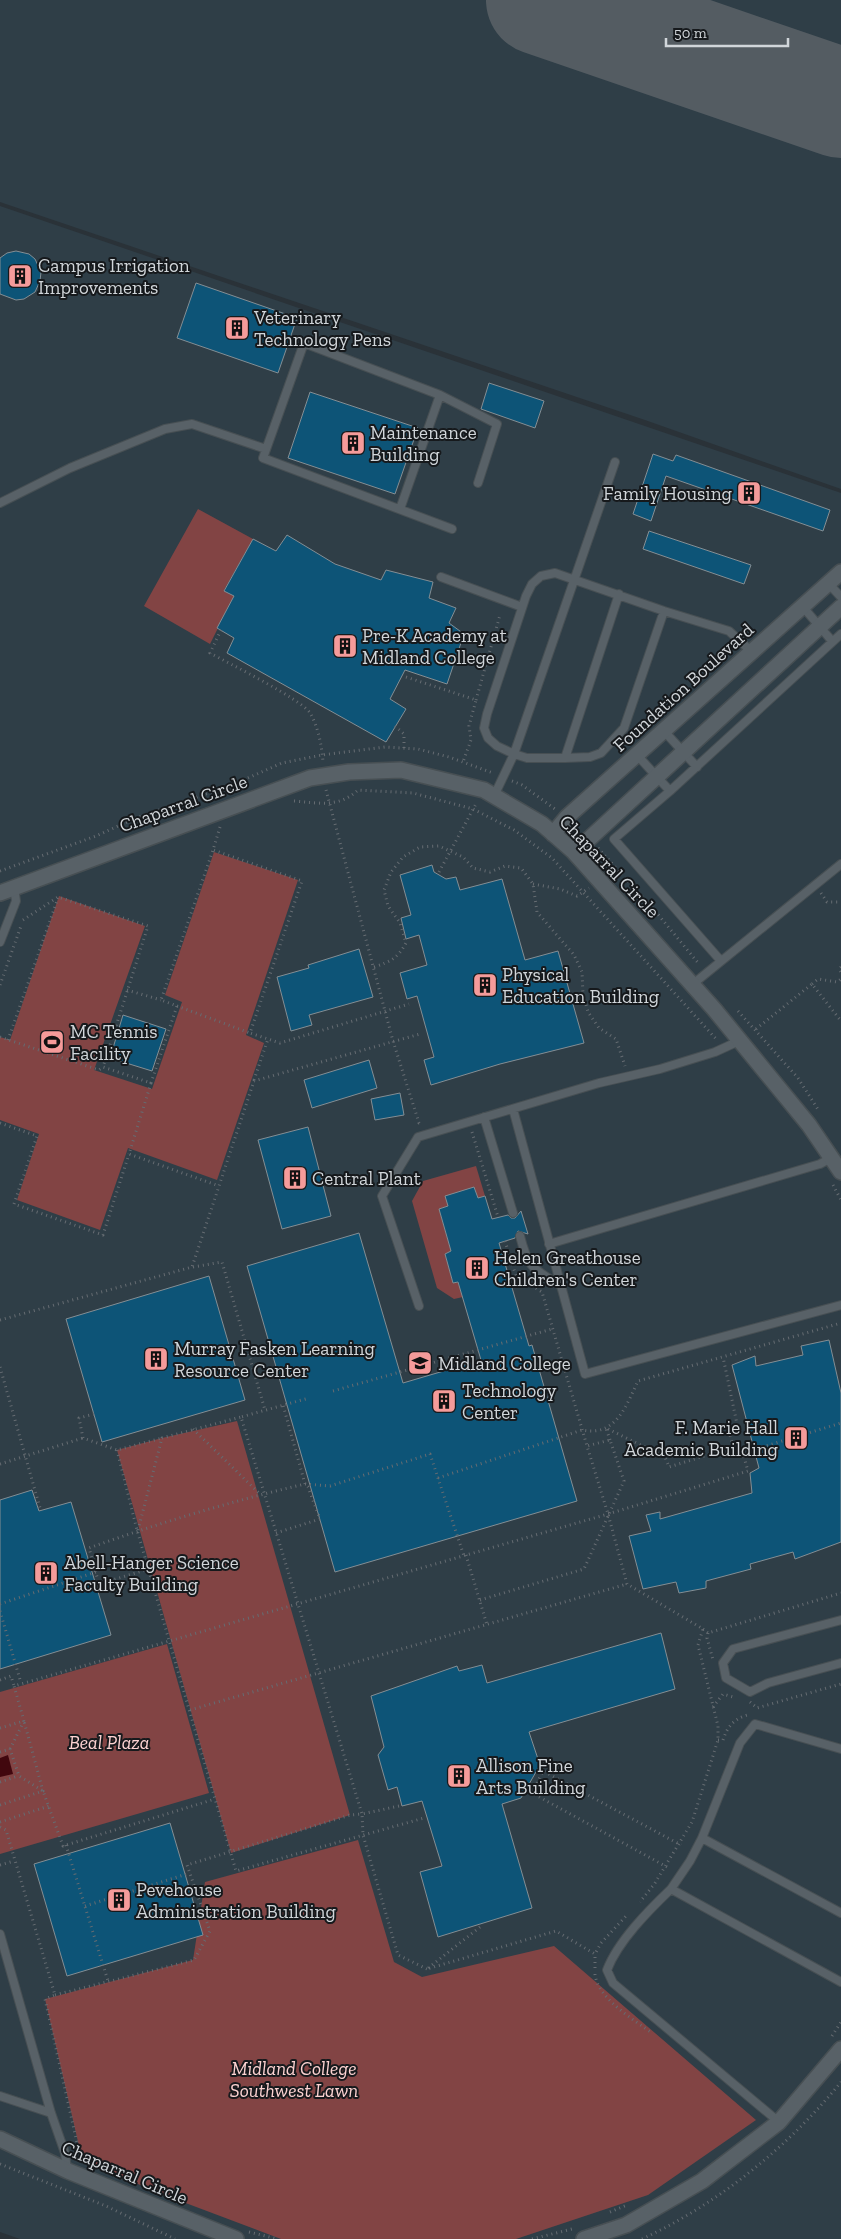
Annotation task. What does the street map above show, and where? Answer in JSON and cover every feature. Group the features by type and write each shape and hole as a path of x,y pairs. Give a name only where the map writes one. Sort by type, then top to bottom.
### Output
{"street":[{"name":"Foundation Boulevard","path":"553,834 567,818 841,572"},
{"path":"573,851 589,839 841,607"},
{"name":"Chaparral Circle","path":"7,890 219,819 310,778 349,772 401,770 489,793 542,824 573,851 693,984 809,1125 826,1161 841,1172"},
{"path":"580,2234 626,2225 702,2181 779,2122 841,2049"},
{"name":"Chaparral Circle","path":"0,2139 73,2173 236,2239"}],"lane":[{"path":"452,529 263,458 304,343 440,394 497,424 478,483"},
{"path":"400,509 440,394"},
{"path":"0,503 70,468 164,429 192,424 266,449"},
{"path":"489,793 502,777 514,754 615,462"},
{"path":"664,611 624,728 601,753 590,757 527,758 497,746 488,738 484,728 522,606 532,584 541,576 555,572 729,632 752,652"},
{"path":"441,577 522,606"},
{"path":"828,583 841,598"},
{"path":"565,758 619,594"},
{"path":"803,607 832,641"},
{"path":"721,960 614,839 697,767 841,634"},
{"path":"664,731 697,767"},
{"path":"637,755 670,791"},
{"path":"693,984 841,864"},
{"path":"0,942 16,901 7,890"},
{"path":"420,1306 382,1196 418,1137 599,1083 656,1070 725,1048 739,1041"},
{"path":"513,1109 585,1374 841,1305"},
{"path":"484,1117 513,1213"},
{"path":"549,1244 826,1161"},
{"path":"520,1236 525,1258 534,1270 560,1285"},
{"path":"841,1620 733,1649 723,1663 726,1678 750,1692 768,1683 841,1663"},
{"path":"779,2122 613,1983 607,1970 613,1956 657,1903 672,1889 680,1876 702,1838 740,1743 755,1724 841,1749"},
{"path":"702,1838 841,1913"},
{"path":"672,1889 841,1982"},
{"path":"0,1934 51,2113 64,2153 73,2173"},
{"path":"0,2096 51,2113"}],"path":[{"path":"463,762 471,740 468,726 500,616"},
{"path":"221,630 210,653 295,700 310,712 322,755 329,803 394,1041 419,1124 428,1121"},
{"path":"406,677 476,700"},
{"path":"395,726 404,734 404,749"},
{"path":"0,871 96,836 136,818 213,791 282,763 322,755 385,747 418,749 463,762 502,777 522,785 567,818"},
{"path":"440,872 473,809 489,793 493,774"},
{"path":"291,801 329,803 348,799 358,790 413,793 473,809 514,830 552,858 725,1048"},
{"path":"161,1000 213,850 219,819 213,791"},
{"path":"212,829 219,819"},
{"path":"589,839 689,950 705,973"},
{"path":"374,967 389,963 400,955 406,943 400,923 388,906 384,890 391,872 402,857 420,847 439,846 463,857 473,868 490,872 505,866 522,868 533,884 537,912 574,955 582,972 583,994 588,1012 599,1028 616,1040 625,1067"},
{"path":"213,850 302,881 250,1033"},
{"path":"533,884 560,889 577,896 584,893 614,865"},
{"path":"820,892 827,902 841,902"},
{"path":"0,985 23,919 58,897"},
{"path":"0,1037 98,1070 102,1067 148,926 58,897"},
{"path":"8,1040 58,897"},
{"path":"841,967 839,969 841,972"},
{"path":"756,1030 818,979 837,982 841,979"},
{"path":"812,984 841,1021"},
{"path":"127,990 161,1000 280,1043 409,1004"},
{"path":"0,1123 36,1136 14,1204 104,1235 151,1083 178,1006"},
{"path":"732,1006 798,1078 821,1113"},
{"path":"254,1080 420,1034"},
{"path":"192,1267 268,1040"},
{"path":"102,1067 151,1083"},
{"path":"469,1122 498,1217"},
{"path":"130,1154 219,1186"},
{"path":"826,1161 841,1200"},
{"path":"505,1241 516,1276 542,1292 627,1584 703,1628 708,1633 841,1594"},
{"path":"0,1320 192,1267 222,1262 265,1410"},
{"path":"438,1478 582,1430 593,1432 606,1428 621,1416 638,1381 841,1323"},
{"path":"332,1391 552,1329"},
{"path":"722,1357 737,1424 729,1431 733,1447"},
{"path":"0,1368 40,1508"},
{"path":"0,1464 83,1438 117,1450 309,1398"},
{"path":"276,1533 320,1519 308,1487 305,1484 283,1405"},
{"path":"83,1438 79,1418 94,1414"},
{"path":"241,1417 262,1494 320,1673 362,1814 363,1835 398,1954 427,1969 556,1931 595,1954 601,1943 631,1911"},
{"path":"743,1453 841,1423"},
{"path":"480,1600 584,1569 624,1481 606,1428"},
{"path":"14,1686 608,1514 748,1471 741,1447 733,1447 668,1467 665,1457 606,1428"},
{"path":"193,1429 262,1494"},
{"path":"137,1530 162,1438"},
{"path":"587,1446 610,1440"},
{"path":"117,1450 137,1530 236,1871 424,1818"},
{"path":"149,1569 99,1584 89,1548 137,1530 262,1494 305,1484 330,1486 430,1454 487,1625"},
{"path":"0,1604 96,1572"},
{"path":"190,1710 627,1584"},
{"path":"0,1611 21,1683"},
{"path":"636,1906 666,1866 692,1822 718,1740 718,1726 698,1645 703,1628"},
{"path":"0,1680 10,1676 14,1686 43,1791 63,1846 215,1799"},
{"path":"745,1698 757,1710 841,1684"},
{"path":"713,1707 723,1694 738,1697"},
{"path":"718,1740 723,1740 726,1731 738,1718 748,1714"},
{"path":"0,1728 24,1721"},
{"path":"24,1721 10,1749 18,1776 43,1791"},
{"path":"0,1752 10,1749"},
{"path":"680,1876 666,1866 532,1793 543,1771 695,1851"},
{"path":"0,1782 18,1776"},
{"path":"0,1805 43,1791"},
{"path":"0,1822 48,1806"},
{"path":"73,2193 73,2173 82,2159 45,1999 194,1960 210,1931 187,1865 350,1815 399,1806"},
{"path":"0,1827 6,1830 55,1995"},
{"path":"66,1845 108,1982"},
{"path":"0,1866 14,1861"},
{"path":"85,1906 190,1874"},
{"path":"427,1969 480,1927"},
{"path":"830,2038 841,2022"},
{"path":"0,2164 73,2193 175,2239"},
{"path":"607,2214 631,2203"},
{"path":"532,2239 580,2234"}],"shaded area":[{"path":"0,0 841,0 841,489 645,420 0,202"},
{"name":"Midland College","path":"0,206 841,493 841,2239 20,2239 0,2232"},
{"path":"8,1755 13,1774 0,1777 0,1758"}],"green space":[{"path":"198,509 253,539 224,590 234,596 210,644 144,606"},
{"name":"MC Tennis Facility","path":"214,852 298,880 246,1035 264,1043 217,1180 128,1148 100,1230 17,1200 39,1134 0,1120 0,1037 10,1040 59,896 145,926 94,1070 152,1089 182,1002 165,995"},
{"path":"476,1166 485,1196 478,1198 474,1187 448,1206 439,1209 451,1251 445,1254 453,1283 458,1283 463,1297 454,1299 437,1288 412,1201 423,1181"},
{"path":"237,1421 350,1815 231,1853 117,1450"},
{"name":"Beal Plaza","path":"167,1644 209,1793 0,1854 0,1692"},
{"name":"Midland College Southwest Lawn","path":"358,1840 394,1962 422,1977 554,1946 756,2120 648,2195 516,2239 281,2239 175,2199 176,2201 82,2159 45,1999 193,1960 205,1882"}],"building":[{"name":"Campus Irrigation Improvements","path":"16,251 29,254 35,259 41,272 40,281 35,292 24,299 16,300 0,294 0,258 7,253"},
{"name":"Veterinary Technology Pens","path":"196,283 297,318 278,373 177,338"},
{"path":"489,383 544,401 535,428 481,409"},
{"name":"Maintenance Building","path":"310,392 418,428 395,494 288,458"},
{"name":"Family Housing","path":"653,454 673,461 676,455 830,510 823,531 666,476 651,521 633,514"},
{"name":"Family Housing","path":"649,531 751,565 744,584 643,549"},
{"name":"Pre-K Academy at Midland College","path":"287,535 335,564 381,580 386,570 433,582 429,598 456,608 449,623 464,634 447,684 405,670 390,699 406,709 386,742 227,653 234,638 217,628 234,596 224,591 253,539 276,551"},
{"name":"Physical Education Building","path":"432,865 434,872 446,879 456,877 460,890 502,879 525,960 558,951 584,1043 500,1064 431,1085 424,1060 434,1057 417,996 407,999 400,973 427,965 419,935 406,939 401,918 411,915 400,875"},
{"path":"359,949 373,997 309,1015 312,1025 291,1031 277,977 309,968 308,965"},
{"path":"123,1015 166,1029 152,1071 110,1058"},
{"path":"369,1060 377,1088 312,1108 304,1080"},
{"path":"400,1093 404,1115 375,1120 371,1099"},
{"name":"Central Plant","path":"308,1127 331,1216 282,1229 258,1140"},
{"name":"Technology Center","path":"474,1187 478,1198 485,1196 492,1219 508,1215 511,1218 515,1218 521,1211 528,1234 518,1231 515,1238 499,1243 529,1346 532,1345 577,1501 335,1572 247,1266 359,1233 403,1383 481,1360 458,1282 453,1283 445,1254 451,1251 439,1209 448,1206 445,1196"},
{"name":"Murray Fasken Learning Resource Center","path":"209,1276 245,1400 102,1442 66,1319"},
{"name":"F. Marie Hall Academic Building","path":"829,1340 841,1393 841,1542 795,1559 793,1552 750,1564 751,1569 706,1581 706,1588 679,1593 676,1582 643,1589 629,1536 651,1531 646,1515 660,1512 660,1519 752,1493 750,1473 759,1468 732,1365 755,1356 756,1366 803,1355 801,1346"},
{"name":"Abell-Hanger Science Faculty Building","path":"32,1490 39,1511 71,1502 111,1635 0,1669 0,1500"},
{"name":"Allison Fine Arts Building","path":"661,1633 675,1689 529,1732 540,1765 521,1798 502,1804 532,1908 438,1937 420,1872 442,1866 422,1801 402,1806 397,1787 388,1790 378,1755 384,1747 371,1696 457,1666 459,1671 482,1665 487,1683"},
{"name":"Pevehouse Administration Building","path":"170,1823 203,1935 67,1976 34,1864"}],"runway":[{"path":"541,0 841,103"}],"place":[{"name":"Campus Irrigation Improvements","path":"20,276"},
{"name":"Veterinary Technology Pens","path":"237,328"},
{"name":"Maintenance Building","path":"353,443"},
{"name":"Family Housing","path":"749,493"},
{"name":"Pre-K Academy at Midland College","path":"345,646"},
{"name":"Physical Education Building","path":"485,985"},
{"name":"MC Tennis Facility","path":"52,1042"},
{"name":"Central Plant","path":"295,1178"},
{"name":"Helen Greathouse Children's Center","path":"477,1268"},
{"name":"Murray Fasken Learning Resource Center","path":"156,1359"},
{"name":"Midland College","path":"420,1363"},
{"name":"Technology Center","path":"444,1401"},
{"name":"F. Marie Hall Academic Building","path":"796,1438"},
{"name":"Abell-Hanger Science Faculty Building","path":"46,1573"},
{"name":"Allison Fine Arts Building","path":"459,1776"},
{"name":"Pevehouse Administration Building","path":"119,1900"}]}
